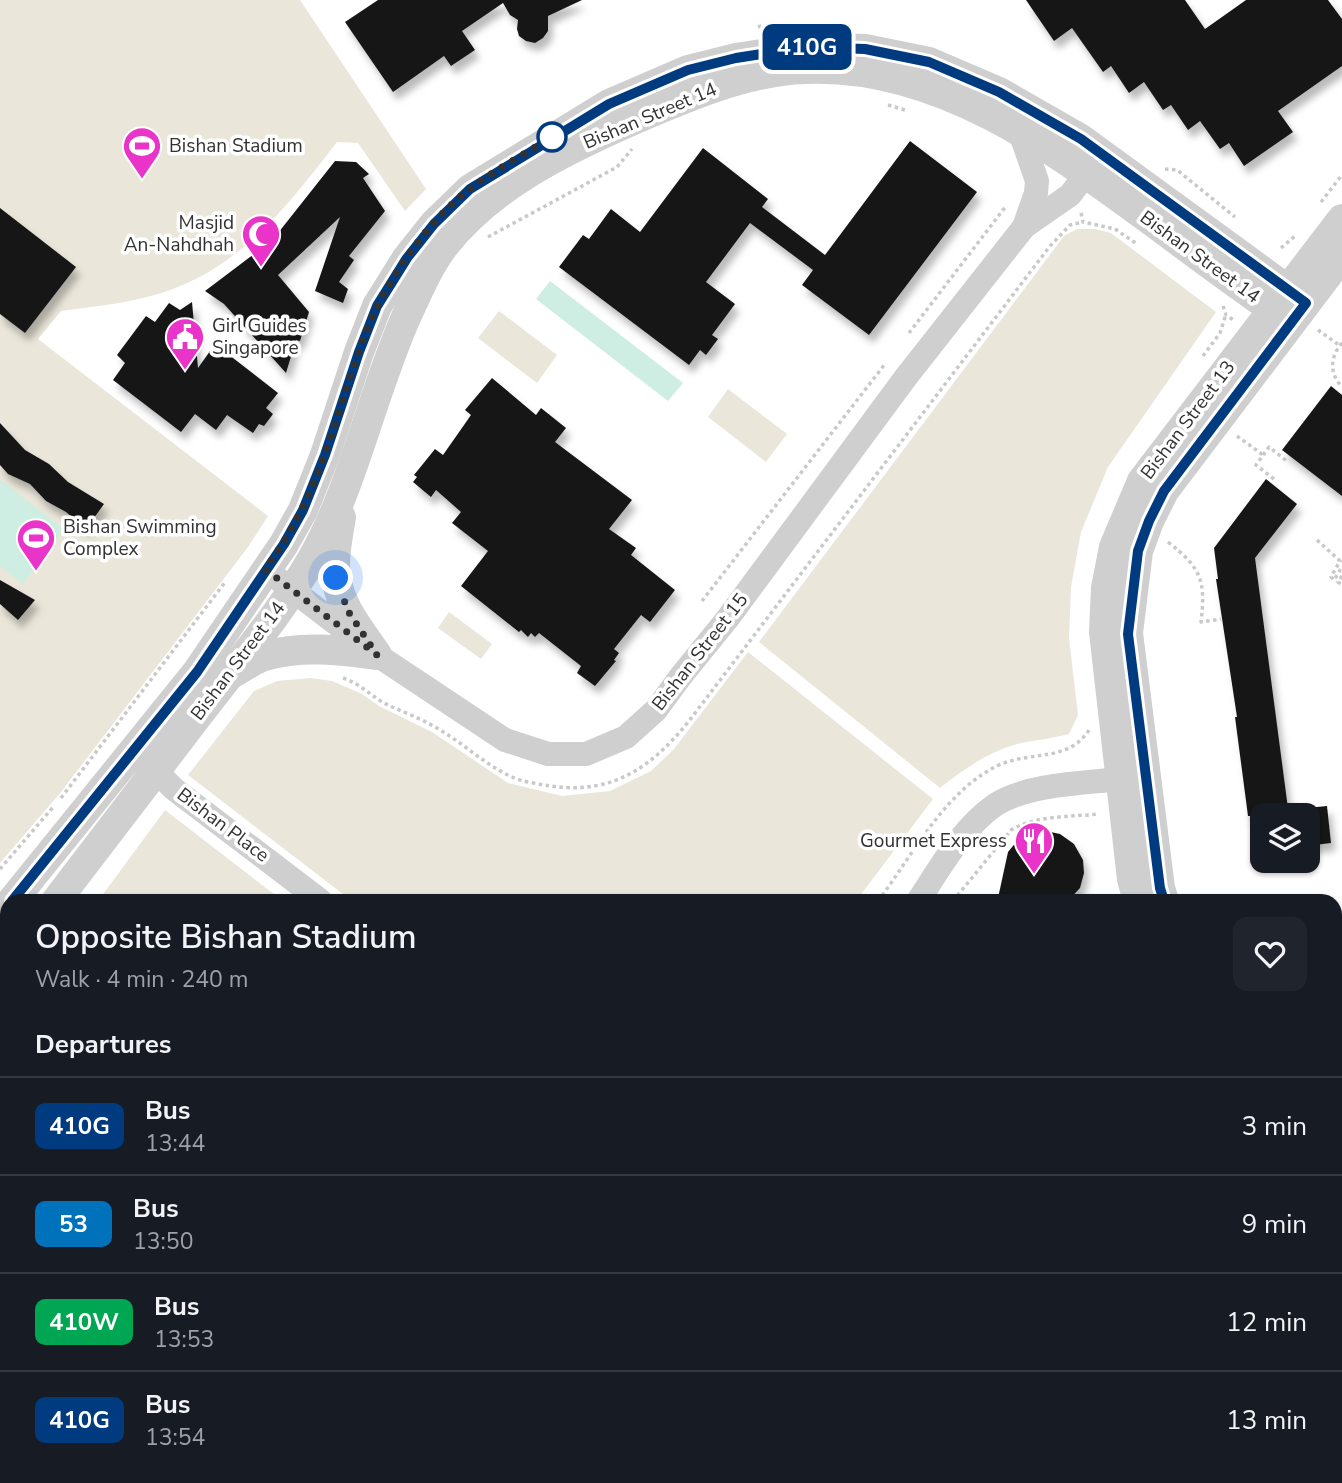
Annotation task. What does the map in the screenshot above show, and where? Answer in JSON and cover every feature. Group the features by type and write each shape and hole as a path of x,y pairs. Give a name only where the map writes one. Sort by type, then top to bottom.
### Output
{"street":[{"name":"Bishan Street 14","path":"18,894 197,672 284,544 303,510 325,455 377,306 407,258 434,224 470,189 609,104 688,70 736,58 806,47 865,49 929,62 999,92 1081,139 1297,315"},
{"name":"Bishan Street 14","path":"61,894 252,646 326,533 345,489 386,365 427,272 444,247 466,222 494,197 542,164 593,138 656,110 735,81 804,69 855,71 909,82 974,107 1020,132 1078,184 1297,315"},
{"name":"Bishan Street 15","path":"1020,132 1037,181 1036,193 1024,227"},
{"path":"1078,184 1081,139"},
{"name":"Bishan Street 15","path":"265,569 377,655 505,740 548,754 586,754 626,737 656,710 728,618 906,377 1024,227 1078,184"},
{"name":"Bishan Street 13","path":"1136,894 1132,878 1104,632 1106,588 1114,547 1142,481 1297,315 1342,219"},
{"name":"Bishan Street 13","path":"1162,894 1128,634 1138,551 1164,491 1342,256"},
{"path":"345,489 337,547 336,578 348,611 377,655"},
{"path":"228,676 263,656 299,650 336,650 377,655"},
{"path":"121,768 141,762 155,770"},
{"name":"Bishan Place","path":"155,770 174,789 312,894"},
{"path":"923,894 950,853 975,823 996,805 1018,795 1042,789 1121,779"}],"path":[{"path":"747,31 770,23 782,23"},
{"path":"884,104 908,111"},
{"path":"487,238 617,167 632,149"},
{"path":"1164,169 1177,170 1240,222"},
{"path":"1078,184 1083,222"},
{"path":"902,342 1011,198"},
{"path":"337,676 354,681 382,702 434,726 510,776 570,789 604,784 633,773 666,749 689,721 1051,246 1070,225 1095,223 1115,229 1137,244"},
{"path":"1272,248 1281,248"},
{"path":"1197,364 1220,333 1226,314 1224,307 1214,299"},
{"path":"1297,315 1341,344 1332,368 1342,387"},
{"path":"702,601 886,363"},
{"path":"1237,436 1263,455"},
{"path":"1274,479 1255,465 1269,447 1288,462"},
{"path":"1317,540 1340,561 1331,577 1334,580 1342,567"},
{"path":"1164,551 1168,542 1197,569 1205,594 1201,622 1222,620"},
{"path":"1342,576 1338,582 1342,585"},
{"path":"0,869 57,803 226,581"},
{"path":"883,894 953,797 997,766 1014,759 1067,751 1081,742 1091,727"},
{"path":"959,894 1017,827 1034,821 1101,813"}],"shaded area":[{"path":"0,0 300,0 426,189 405,211 358,143 337,142 257,236 209,272 182,286 151,296 61,311 38,339 268,516 248,547 61,792 0,863"},
{"path":"1077,229 1095,229 1111,233 1216,312 1108,467 1081,532 1071,587 1069,638 1078,715 1069,734 1021,743 988,755 940,788 759,642 1064,236"},
{"path":"550,281 683,383 668,401 536,299"},
{"path":"499,311 557,355 537,383 478,338"},
{"path":"728,389 787,434 766,462 708,417"},
{"path":"0,480 64,529 23,584 0,566"},
{"path":"449,612 492,644 481,659 438,628"},
{"path":"748,652 933,799 861,894 343,894 188,775 254,691 277,681 311,678 332,681 362,694 379,706 432,732 508,783 562,796 610,791 651,771 674,749"},
{"path":"165,810 274,894 103,894"}],"building":[{"path":"378,0 582,0 548,16 548,31 535,43 519,36 518,20 510,15 503,3 462,31 475,50 451,66 444,56 393,92 345,22"},
{"path":"1026,0 1185,0 1205,29 1246,0 1328,0 1342,19 1342,66 1278,111 1293,132 1244,166 1229,143 1220,149 1200,121 1188,130 1171,105 1163,110 1144,82 1129,93 1111,66 1103,72 1072,28 1054,41"},
{"path":"910,141 977,192 869,335 802,285 813,270 750,223 706,282 735,304 712,335 718,339 706,355 700,350 689,365 559,267 583,235 589,239 611,209 640,232 703,148 768,199 762,207 825,255"},
{"name":"Masjid An-Nahdhah","path":"335,161 356,162 369,174 363,178 385,211 349,256 354,260 339,282 348,289 343,303 315,291 340,217 278,275 309,312 300,341 296,340 286,373 224,304 205,291 278,233"},
{"path":"0,208 76,267 25,333 0,314"},
{"name":"Girl Guides Singapore","path":"192,302 198,368 215,344 278,393 266,408 273,414 264,426 259,424 253,433 227,415 216,430 195,414 181,432 113,380 125,363 117,355 146,316 155,322 169,303 180,310"},
{"path":"492,378 536,415 541,408 566,428 555,442 632,500 609,529 636,548 631,555 675,590 650,622 641,615 614,649 619,653 614,660 616,661 595,686 577,673 581,666 539,633 535,637 531,633 528,637 521,630 519,632 461,586 488,551 452,523 461,512 436,490 431,497 413,482 417,477 414,475 435,449 443,455 471,415 465,410"},
{"path":"1331,386 1342,395 1342,496 1282,450"},
{"name":"Bishan Swimming Complex","path":"0,423 25,450 49,464 68,482 104,504 86,529 66,512 46,501 30,484 8,474 0,465"},
{"path":"1266,479 1297,504 1255,558 1287,803 1250,803 1250,816 1216,579 1214,548"},
{"name":"Bishan Swimming Complex","path":"0,580 35,600 18,620 0,604"},
{"path":"1327,806 1331,843 1320,844 1320,807"},
{"path":"1046,831 1060,834 1074,844 1083,860 1084,873 1080,888 1074,894 999,894 1008,852 1028,833"}],"bus line":[{"name":"410G","path":"18,894 197,672 284,544 303,510 325,455 377,306 407,258 434,224 470,189 609,104 688,70 736,58 806,47 865,49 929,62 999,92 1081,139 1306,303 1164,491 1138,551 1128,634 1162,894"}],"place":[{"name":"Bishan Stadium","path":"142,180"},
{"name":"Masjid An-Nahdhah","path":"261,268"},
{"name":"Girl Guides Singapore","path":"185,371"},
{"name":"Bishan Swimming Complex","path":"36,572"},
{"name":"Gourmet Express","path":"1034,875"}],"route":[{"path":"336,578 348,611 377,655 265,569 284,544 303,510 377,306 407,258 434,224 470,189 552,137"}]}
